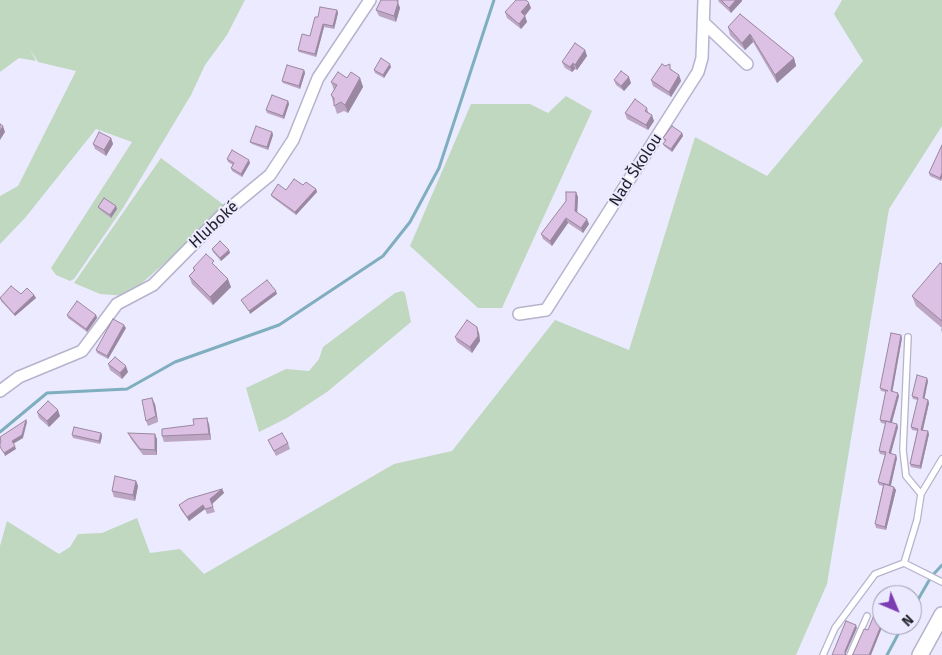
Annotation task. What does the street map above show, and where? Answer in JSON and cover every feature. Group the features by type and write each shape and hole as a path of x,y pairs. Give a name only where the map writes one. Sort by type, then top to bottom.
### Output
{"street":[{"name":"Hluboké","path":"0,391 18,377 82,350 117,304 153,285 224,213 270,175 293,140 318,78 370,0"},
{"name":"Nad Školou","path":"519,314 546,310 698,72 702,58 704,0"},
{"path":"703,22 747,64"},
{"path":"920,655 942,615"}],"lane":[{"path":"908,337 903,450 906,476 921,494"},
{"path":"904,563 917,520 921,494 942,459"},
{"path":"823,655 835,628 874,574 904,563 941,581"},
{"path":"850,655 867,616"}],"green space":[{"path":"0,0 245,0 227,35 205,65 191,95 123,208 74,279 70,281 56,275 51,268 132,142 96,129 25,218 0,244 0,196 18,186 76,71 38,62 30,49 36,61 19,58 0,72"},
{"path":"842,0 942,0 942,126 889,209 827,584 796,655 0,655 0,546 7,521 59,554 70,547 78,534 102,533 137,518 150,553 180,549 204,574 394,464 452,451 555,320 629,350 695,137 767,176 863,61 834,14"},
{"path":"566,96 592,111 502,308 478,308 410,246 471,104 530,104 548,113"},
{"path":"161,158 228,208 127,296 100,294 74,283"},
{"path":"402,291 405,293 411,322 327,392 287,418 259,432 246,388 286,369 309,371 319,359 323,347 395,293"}],"building":[{"path":"381,0 397,0 398,3 394,16 376,10"},
{"path":"516,0 526,0 529,3 521,12 525,16 519,24 505,12"},
{"path":"721,0 736,0 729,8"},
{"path":"320,7 337,10 333,26 323,24 315,54 298,50 302,34 310,36"},
{"path":"740,14 794,58 775,75 750,34 742,43 728,27"},
{"path":"575,43 585,50 575,65 573,63 570,67 562,62"},
{"path":"381,58 390,64 383,75 374,70"},
{"path":"662,64 665,66 670,64 670,69 679,75 669,92 651,80"},
{"path":"287,65 304,70 299,86 282,81"},
{"path":"621,71 629,77 621,86 614,80"},
{"path":"338,72 347,78 351,72 360,78 345,105 341,102 334,106 334,98 331,95 337,85 331,82"},
{"path":"272,95 288,101 283,116 266,110"},
{"path":"635,99 647,108 645,111 652,115 646,125 625,113"},
{"path":"256,126 272,132 267,147 250,142"},
{"path":"672,126 682,133 671,149 663,144 666,140 663,138"},
{"path":"99,132 111,138 104,150 93,144"},
{"path":"942,145 942,173 940,178 929,173"},
{"path":"232,150 249,160 241,174 231,168 234,163 227,159"},
{"path":"294,179 303,185 306,182 316,189 295,212 271,195 278,184 286,190"},
{"path":"566,192 576,192 575,211 587,219 581,228 566,218 550,241 541,234 566,201"},
{"path":"104,198 116,206 110,215 98,207"},
{"path":"220,241 229,250 220,258 212,249"},
{"path":"206,254 228,279 210,297 189,276 195,270 193,268"},
{"path":"940,263 942,264 942,321 912,296"},
{"path":"267,280 276,291 249,311 241,300"},
{"path":"11,286 21,294 27,288 34,295 14,314 0,298"},
{"path":"77,301 96,315 86,329 67,315"},
{"path":"113,319 124,325 107,356 96,350"},
{"path":"467,320 477,327 478,336 470,347 455,337"},
{"path":"891,333 901,335 891,391 898,393 890,422 880,420 886,390 880,388"},
{"path":"115,357 126,366 120,373 108,364"},
{"path":"917,375 927,378 923,398 928,400 921,430 928,431 920,466 910,464 918,429 911,427 918,398 912,396"},
{"path":"152,398 156,416 146,421 142,400"},
{"path":"48,401 58,410 47,421 37,412"},
{"path":"207,418 209,434 162,436 162,429 194,425 193,419"},
{"path":"26,420 22,435 12,441 15,446 4,453 0,447 0,437"},
{"path":"886,421 897,424 889,453 896,455 889,485 878,482 886,452 879,451"},
{"path":"74,427 101,433 99,441 72,435"},
{"path":"128,433 155,434 155,450 140,449"},
{"path":"282,433 288,443 274,451 268,440"},
{"path":"115,476 136,481 133,495 112,491"},
{"path":"884,484 894,487 885,527 875,524"},
{"path":"222,489 210,499 213,507 205,509 203,505 187,517 179,505 188,499"},
{"path":"872,620 872,635 877,635 869,655 852,655 864,629 868,630"},
{"path":"846,621 856,625 845,651 846,655 832,655"}],"waterway":[{"path":"0,432 47,393 127,389 175,362 279,325 383,256 410,222 439,168 494,0"},
{"path":"922,593 931,577 942,565"},
{"path":"887,655 898,635"}]}
